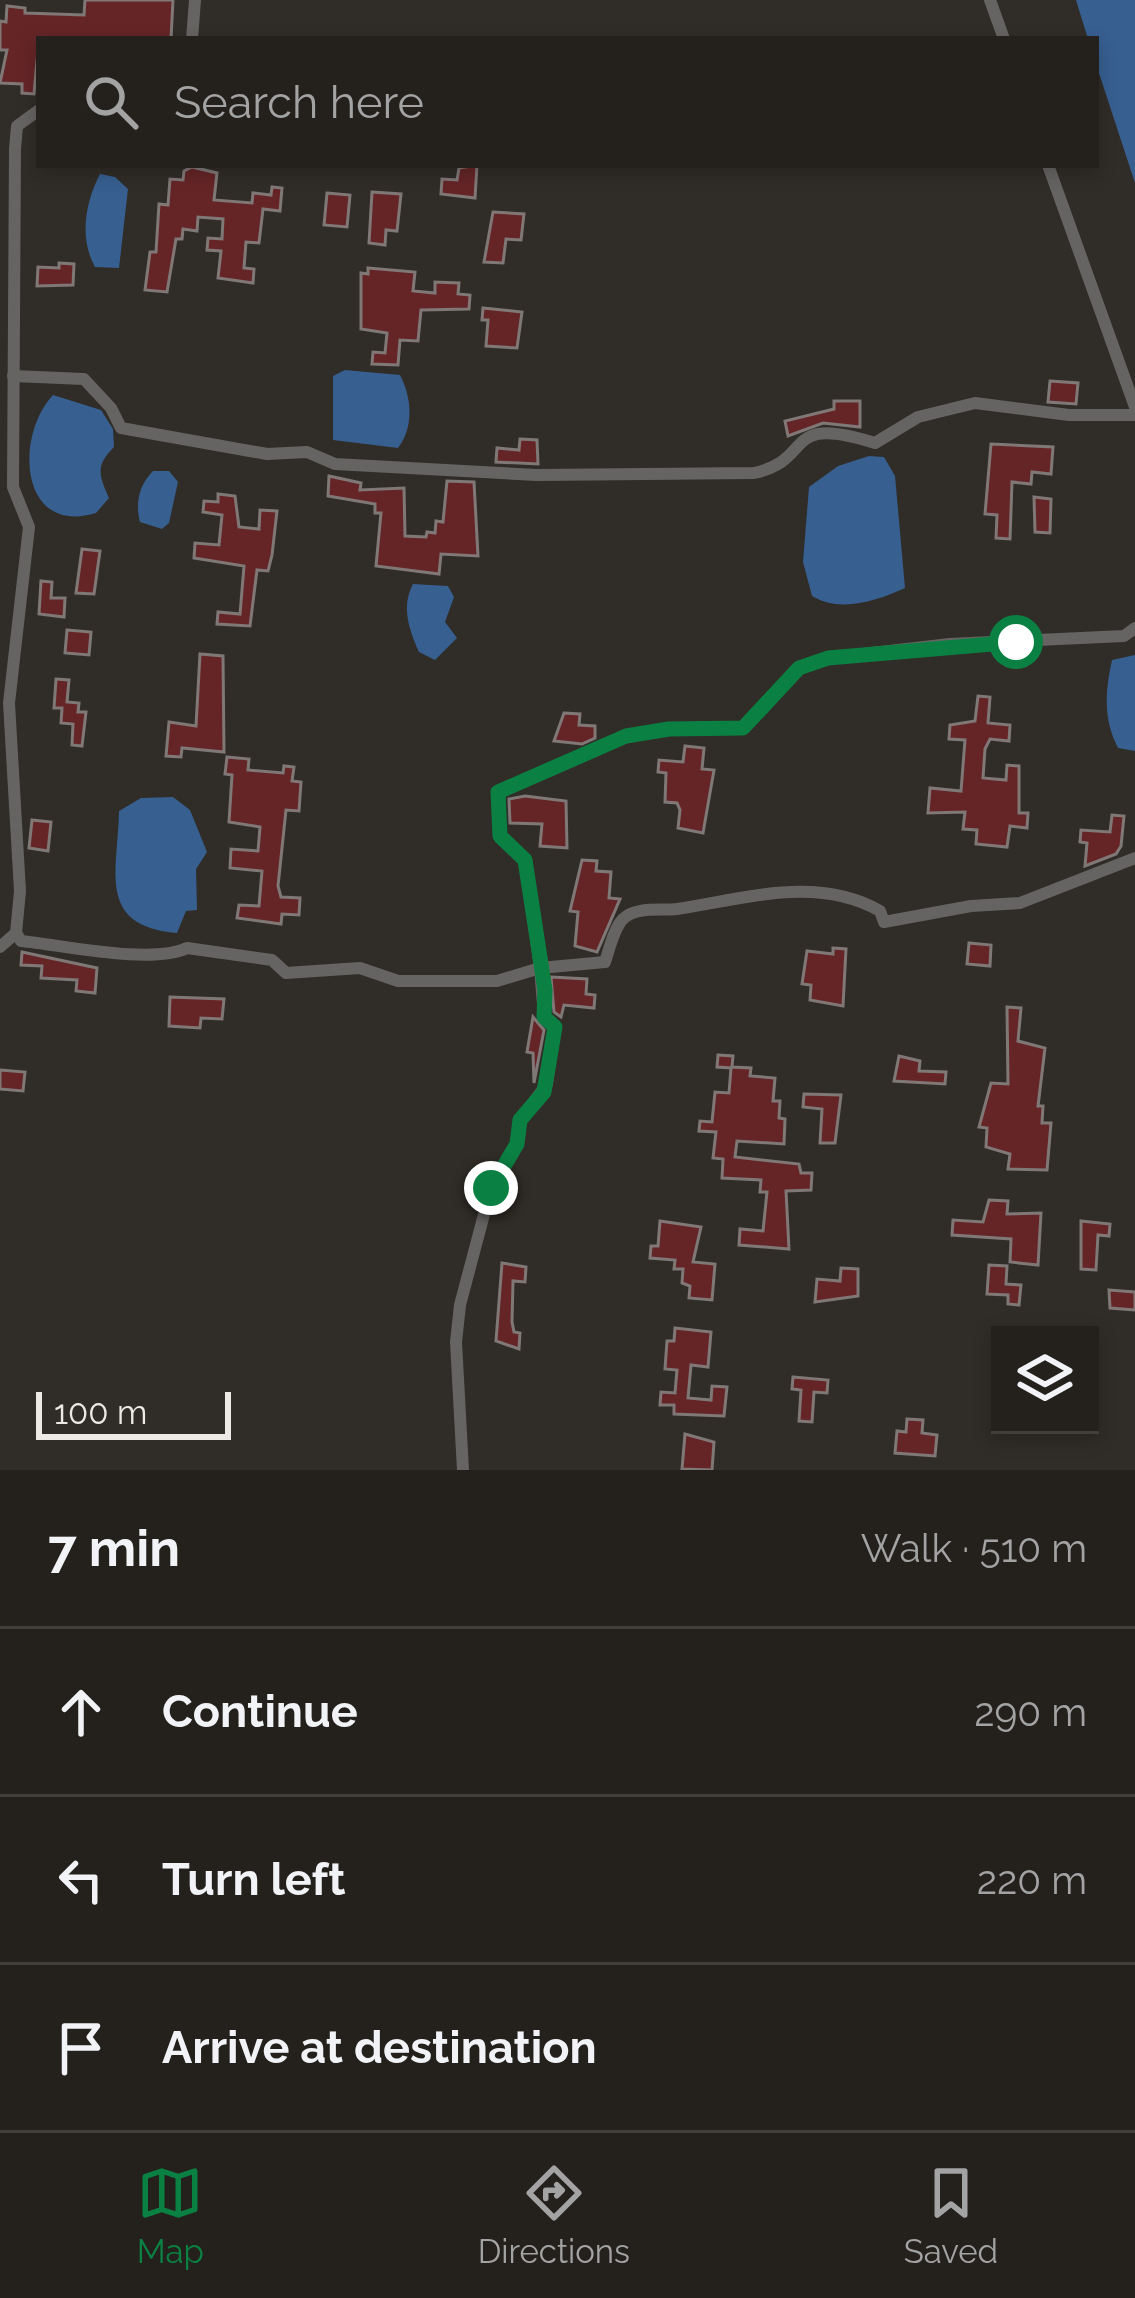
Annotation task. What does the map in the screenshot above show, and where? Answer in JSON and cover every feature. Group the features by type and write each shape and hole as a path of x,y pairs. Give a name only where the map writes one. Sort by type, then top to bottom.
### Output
{"street":[{"path":"192,36 195,0"},
{"path":"990,0 1003,36"},
{"path":"0,129 17,126 36,112"},
{"path":"17,126 13,487 29,527 9,703 20,891 16,933 21,941 127,952 175,954 187,948 272,960 286,973 360,968 398,981 497,981 540,968 604,962 621,920 637,911 679,908 719,897 821,891 861,901 880,911 884,922 902,921 971,905 1020,903 1135,859"},
{"path":"13,376 83,379 111,408 121,428 267,454 307,452 335,464 536,475 754,473 777,466 804,437 832,430 875,443 918,417 975,403 1070,416 1135,411 1049,168"},
{"path":"464,1470 456,1342 460,1305 491,1188 517,1144 520,1120 547,1084 555,1027 544,1017 525,860 500,836 498,792 626,736 669,729 743,728 799,668 828,658 950,644 1124,636 1135,628"},
{"path":"0,947 16,933"}],"water":[{"path":"1076,0 1135,0 1135,183 1099,73 1099,36 1087,36"},
{"path":"100,174 115,177 128,189 119,268 95,267 87,244 88,209"},
{"path":"345,370 400,375 410,412 398,448 333,440 333,376"},
{"path":"53,395 101,410 113,429 114,447 101,471 109,498 96,513 71,516 52,510 39,497 31,478 33,434"},
{"path":"869,456 884,457 895,476 905,588 858,603 823,601 812,596 803,562 809,487 838,466"},
{"path":"153,471 169,471 178,482 169,523 162,529 140,522 141,488"},
{"path":"413,584 448,586 454,597 445,622 457,638 435,660 419,652 410,626 407,601"},
{"path":"1135,655 1135,751 1118,748 1107,705 1112,660"},
{"path":"173,797 190,810 207,852 196,869 197,910 186,911 177,933 134,919 117,892 116,874 119,811 141,798"}],"building":[{"path":"85,0 173,0 171,36 36,36 34,94 22,93 22,84 0,83 7,50 0,50 0,21 6,22 7,6 25,8 25,13 84,15"},
{"path":"196,168 217,173 214,200 252,203 253,193 271,195 272,187 282,188 280,211 263,209 259,243 246,242 244,268 254,269 253,283 218,278 221,251 207,250 208,238 222,239 223,219 198,217 197,231 183,229 182,239 176,239 167,292 145,290 150,252 156,252 159,204 168,205 170,179 183,180 184,171"},
{"path":"459,168 477,168 475,198 441,194 442,179 457,180"},
{"path":"372,192 401,194 397,231 386,230 385,245 369,243"},
{"path":"327,193 350,195 347,227 324,225"},
{"path":"493,212 524,214 521,240 506,239 503,263 484,262"},
{"path":"59,263 74,264 73,285 37,286 38,267 59,268"},
{"path":"368,268 415,272 413,291 435,293 435,282 459,283 458,294 470,295 469,309 421,310 418,341 400,340 398,365 372,364 373,352 385,353 387,333 361,329 361,273 368,274"},
{"path":"483,308 522,312 517,348 486,346 488,320 482,320"},
{"path":"1050,381 1078,383 1076,404 1048,402"},
{"path":"834,401 860,401 860,427 823,423 788,436 785,421 834,409"},
{"path":"520,439 537,440 538,464 496,462 497,448 519,450"},
{"path":"991,444 1053,447 1051,474 1032,472 1031,484 1012,482 1010,539 996,538 997,515 985,514"},
{"path":"329,476 361,483 360,490 404,488 405,536 426,537 427,532 435,533 436,521 443,522 447,481 474,482 478,556 441,554 439,574 376,566 381,513 375,513 375,504 328,496"},
{"path":"218,494 235,496 239,527 259,529 260,510 277,511 268,571 257,570 250,626 217,624 218,612 240,614 244,566 194,558 195,543 219,545 222,515 203,512 204,501 218,502"},
{"path":"1034,497 1051,499 1050,533 1035,532"},
{"path":"82,549 100,551 94,594 76,593"},
{"path":"41,581 52,582 51,598 65,598 64,617 39,614"},
{"path":"67,630 91,632 89,655 65,653"},
{"path":"200,654 223,656 224,752 182,748 181,757 166,756 169,722 196,726"},
{"path":"56,679 69,680 67,702 79,703 78,712 86,712 82,746 72,745 73,724 61,723 62,708 54,708"},
{"path":"978,696 990,697 988,723 1010,725 1009,741 990,739 983,778 1006,780 1007,765 1019,766 1019,813 1028,813 1027,828 1010,826 1007,847 976,844 977,830 963,829 965,812 928,813 930,788 961,791 965,740 949,739 950,725 975,721"},
{"path":"564,713 580,714 579,725 595,726 595,738 582,744 554,741"},
{"path":"685,746 704,748 702,769 714,770 703,833 678,828 680,810 677,803 665,802 666,773 658,772 659,760 683,762"},
{"path":"227,757 249,759 248,770 283,773 284,766 294,767 292,781 301,782 299,811 286,810 278,886 281,897 300,898 299,915 282,914 281,924 237,918 239,905 259,906 262,871 230,868 231,849 258,851 260,827 229,822 232,775 225,774"},
{"path":"509,799 566,801 567,848 540,846 542,824 510,823"},
{"path":"1112,815 1124,816 1121,846 1116,854 1085,866 1087,843 1080,842 1081,830 1110,832"},
{"path":"32,820 51,822 48,851 29,848"},
{"path":"582,860 597,861 596,871 611,872 609,898 620,899 597,952 575,946 578,912 570,911"},
{"path":"969,943 991,945 990,966 967,964"},
{"path":"833,948 846,949 843,1006 810,1000 811,985 802,984 807,951 833,954"},
{"path":"22,952 97,968 95,993 76,991 77,980 41,978 42,966 21,965"},
{"path":"551,977 587,979 586,994 595,995 594,1008 564,1005 561,1017 554,1012"},
{"path":"170,997 224,999 222,1019 201,1018 200,1028 169,1026"},
{"path":"1007,1007 1021,1008 1018,1041 1045,1048 1038,1106 1043,1106 1042,1123 1051,1123 1047,1170 1008,1169 1010,1154 986,1147 987,1128 979,1127 991,1083 1008,1084"},
{"path":"533,1017 544,1030 534,1083 533,1053 527,1052"},
{"path":"718,1055 733,1056 732,1067 751,1068 750,1076 775,1078 773,1101 780,1101 779,1118 785,1119 784,1144 737,1141 735,1157 799,1164 801,1173 812,1173 811,1190 786,1191 789,1249 739,1245 740,1229 763,1231 767,1192 760,1192 761,1180 722,1178 723,1159 713,1158 716,1132 699,1131 700,1121 712,1122 715,1092 729,1093 731,1068 717,1067"},
{"path":"899,1056 920,1061 919,1071 946,1072 945,1084 894,1081"},
{"path":"0,1070 25,1072 23,1091 0,1089"},
{"path":"804,1094 841,1095 835,1143 820,1143 822,1109 803,1107"},
{"path":"989,1200 1008,1201 1007,1214 1041,1213 1038,1265 1010,1262 1011,1239 952,1235 953,1220 983,1222"},
{"path":"660,1221 701,1227 693,1262 715,1264 712,1300 689,1298 690,1286 682,1283 683,1269 674,1269 675,1260 650,1258 651,1246 658,1246"},
{"path":"1081,1221 1110,1224 1109,1236 1098,1235 1096,1270 1081,1269"},
{"path":"502,1263 526,1267 525,1282 513,1281 512,1322 514,1332 520,1333 519,1349 496,1341"},
{"path":"989,1265 1007,1266 1006,1284 1021,1285 1019,1305 1008,1304 1008,1295 987,1294"},
{"path":"841,1268 858,1269 858,1296 815,1302 817,1279 840,1281"},
{"path":"1109,1290 1135,1292 1135,1310 1110,1308"},
{"path":"675,1328 711,1332 708,1367 691,1365 688,1398 711,1400 712,1386 727,1387 724,1416 674,1414 674,1405 660,1405 661,1392 675,1393 677,1370 665,1369 667,1341 674,1341"},
{"path":"793,1377 828,1380 827,1393 814,1392 812,1422 799,1421 801,1390 792,1389"},
{"path":"907,1419 923,1420 922,1433 937,1435 935,1456 895,1453 897,1431 906,1432"},
{"path":"685,1434 714,1442 712,1470 682,1469"}],"route":[{"path":"491,1188 517,1144 520,1120 544,1092 555,1027 544,1017 545,990 525,860 500,836 498,792 589,757 626,736 669,729 743,728 799,668 828,658 950,644 1016,642"}]}
